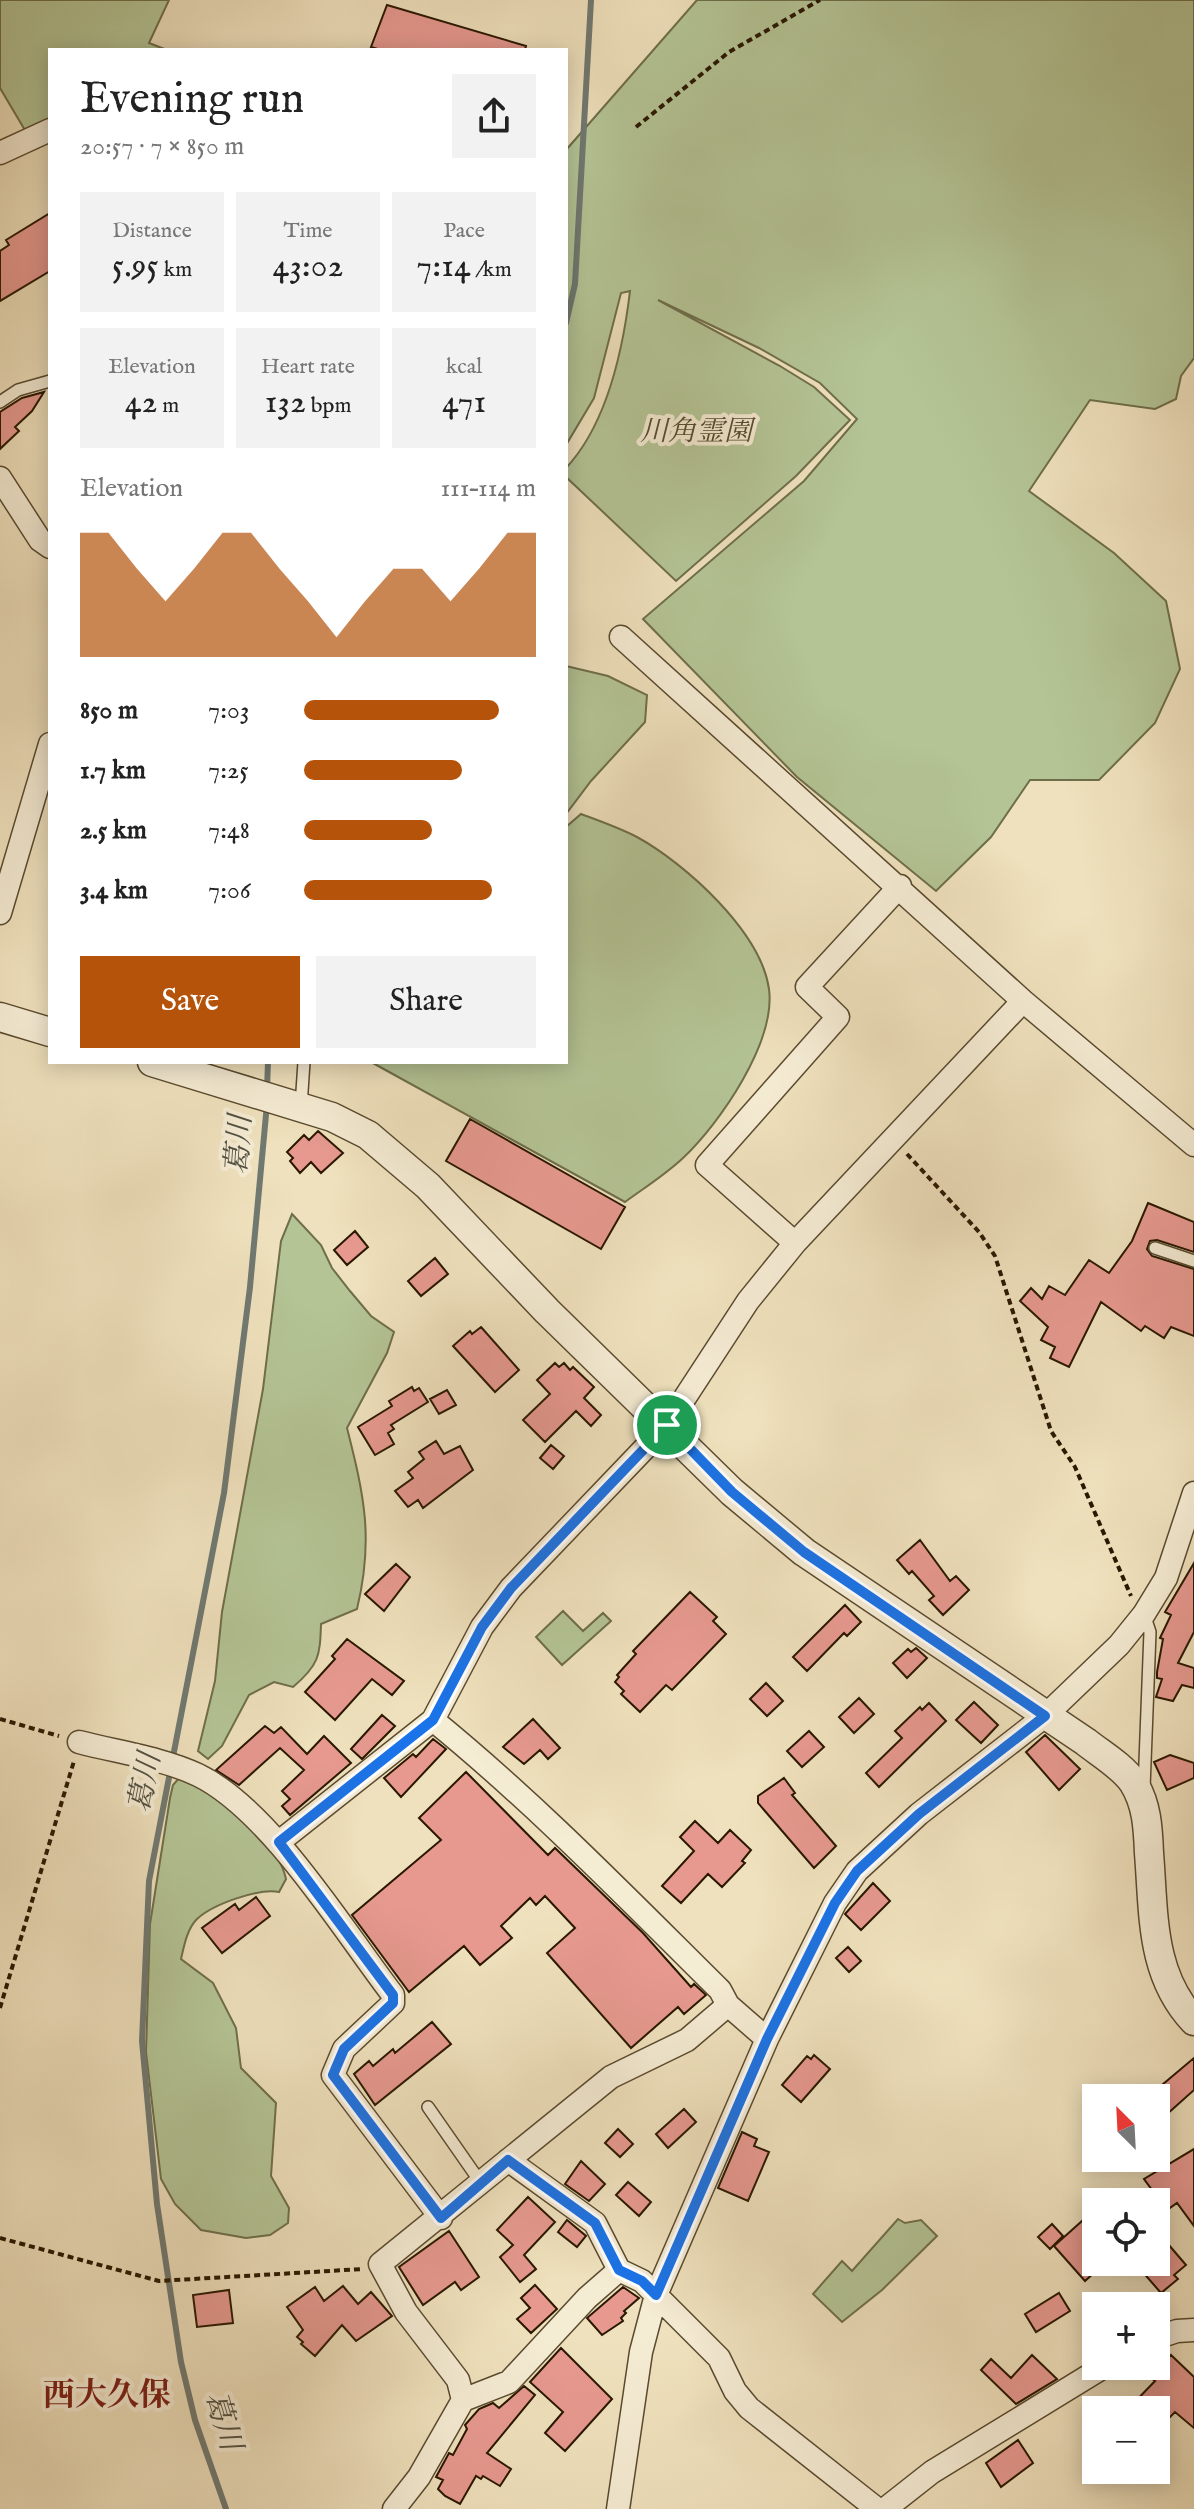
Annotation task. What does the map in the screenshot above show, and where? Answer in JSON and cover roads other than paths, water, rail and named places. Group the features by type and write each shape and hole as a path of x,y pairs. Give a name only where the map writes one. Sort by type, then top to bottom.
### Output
{"street":[{"path":"0,153 48,131"},
{"path":"0,478 40,540 48,546"},
{"path":"621,637 900,886 1023,1001 1194,1145"},
{"path":"0,913 48,751"},
{"path":"795,1243 707,1165 838,1017 807,987 900,886"},
{"path":"279,1842 433,1720 482,1627 511,1588 667,1425 748,1301 795,1243 1023,1001"},
{"path":"0,1017 48,1031"},
{"path":"159,1064 295,1105 368,1135 428,1186 547,1311 667,1425 732,1492 804,1552 1124,1772 1143,1805 1162,1973 1191,2008"},
{"path":"618,2509 641,2352 656,2295 767,2039 835,1903 857,1871 919,1814 1045,1716 1110,1654 1144,1614 1166,1578 1194,1493"},
{"path":"433,1720 476,1755 608,1878 720,1990 728,2005 767,2039"},
{"path":"79,1742 174,1767 218,1787 279,1842 393,1995 393,2003 344,2049 333,2075 441,2218"},
{"path":"463,2400 458,2380 406,2312 380,2264 441,2218 611,2077 687,2040 728,2005"},
{"path":"508,2160 595,2223 619,2270 642,2281 719,2358 735,2391 749,2408 877,2509"},
{"path":"394,2509 424,2469 463,2400 509,2382 587,2298 619,2270"},
{"path":"1170,2333 1194,2330"},
{"path":"885,2509 932,2472 1082,2380"}],"lane":[{"path":"0,402 18,390 48,382"},
{"path":"295,1105 304,1064"},
{"path":"1155,1248 1194,1261"},
{"path":"1143,1805 1143,1724 1150,1632 1144,1614"},
{"path":"428,2107 481,2183"}],"waterway":[{"name":"葛川","path":"568,314 575,284 591,0"},
{"name":"葛川","path":"267,1089 268,1064"},
{"name":"葛川","path":"226,2509 195,2420 181,2362 157,2204 142,2041 149,1881 224,1493 250,1287 267,1104"}],"district":[{"name":"西大久保","path":"107,2396"}],"park label":[{"name":"川角霊園","path":"696,432"}]}
